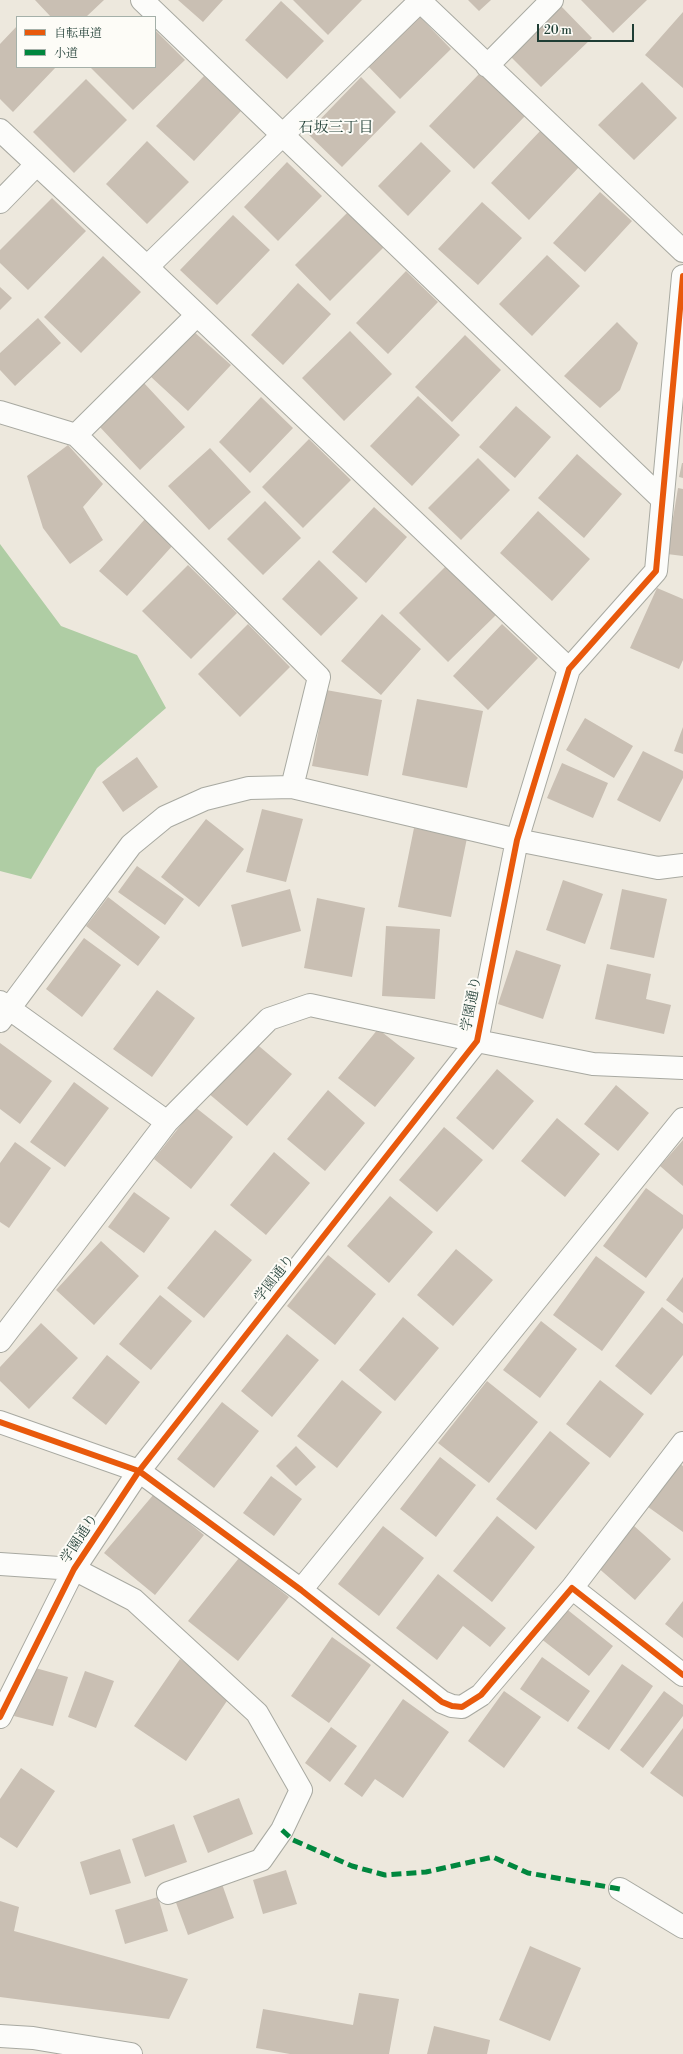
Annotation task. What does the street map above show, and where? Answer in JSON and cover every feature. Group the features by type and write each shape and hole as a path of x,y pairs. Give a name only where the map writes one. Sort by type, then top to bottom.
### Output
{"street":[{"path":"142,0 281,136 662,499"},
{"path":"487,66 552,0"},
{"path":"147,267 419,1 683,251"},
{"path":"0,130 147,267 196,316 569,669 656,571 683,276"},
{"path":"0,202 36,165"},
{"path":"76,435 196,316"},
{"path":"0,412 76,435 319,677 292,787"},
{"name":"学園通り","path":"0,1717 74,1569 140,1471 477,1041 517,840 569,669"},
{"path":"167,1122 3,1010 131,845 166,817 205,799 248,788 292,787 517,840 658,868 683,865"},
{"path":"0,1341 167,1122 269,1018 310,1005 592,1064 683,1068"},
{"path":"301,1590 683,1119"},
{"path":"0,1422 140,1471 301,1590 442,1702 452,1706 462,1707 481,1694 572,1588 683,1443"},
{"path":"0,1564 74,1569 134,1600 257,1713 300,1790 282,1830 261,1860 168,1893"},
{"path":"572,1588 683,1675"},
{"path":"620,1889 683,1927"},
{"path":"0,2036 33,2038 132,2054"}],"green space":[{"path":"0,544 61,626 137,655 166,708 97,768 31,879 0,871"}],"building":[{"path":"35,0 104,0 87,16 50,16"},
{"path":"178,0 223,0 203,22"},
{"path":"293,0 362,0 328,35"},
{"path":"468,0 491,0 479,11"},
{"path":"581,0 647,0 613,33"},
{"path":"281,1 324,41 287,79 245,40"},
{"path":"559,4 592,38 541,87 508,54"},
{"path":"683,12 683,88 645,55"},
{"path":"416,13 451,49 400,99 365,63"},
{"path":"16,27 16,68 55,68 13,112 0,99 0,44"},
{"path":"156,31 185,60 133,110 91,68 156,68"},
{"path":"480,73 525,116 474,169 429,126"},
{"path":"204,76 241,111 194,161 156,126"},
{"path":"361,77 396,112 342,167 307,133"},
{"path":"86,79 127,120 74,173 33,132"},
{"path":"642,82 677,118 634,160 598,125"},
{"path":"541,130 579,167 529,220 491,183"},
{"path":"147,141 189,182 147,224 106,184"},
{"path":"421,142 451,171 408,216 378,186"},
{"path":"287,162 322,196 278,241 244,207"},
{"path":"600,192 632,221 585,272 553,243"},
{"path":"52,198 86,231 28,290 0,263 0,250"},
{"path":"482,202 522,238 478,285 438,249"},
{"path":"349,211 384,247 330,301 295,265"},
{"path":"233,215 270,250 217,305 180,270"},
{"path":"547,255 580,286 532,336 499,304"},
{"path":"103,256 141,292 81,353 44,317"},
{"path":"406,271 438,302 388,354 356,323"},
{"path":"298,283 331,314 283,365 251,335"},
{"path":"0,287 12,298 0,310"},
{"path":"38,318 61,343 15,386 0,370 0,353"},
{"path":"617,322 638,343 620,390 600,408 564,376"},
{"path":"192,330 231,365 188,411 150,376"},
{"path":"350,331 392,374 344,421 302,378"},
{"path":"465,335 501,370 452,422 415,387"},
{"path":"144,383 185,427 140,470 99,426"},
{"path":"418,396 460,435 412,486 370,446"},
{"path":"261,397 293,428 250,473 219,442"},
{"path":"516,406 551,437 515,478 479,447"},
{"path":"309,439 351,480 303,528 262,487"},
{"path":"68,445 103,484 83,507 103,540 70,564 43,528 27,476"},
{"path":"210,448 251,492 209,530 168,486"},
{"path":"577,454 622,494 584,538 538,498"},
{"path":"478,458 510,490 461,540 428,508"},
{"path":"683,463 683,478 679,477"},
{"path":"678,488 683,489 683,556 667,554"},
{"path":"265,501 301,538 263,575 227,539"},
{"path":"374,507 407,537 366,583 332,552"},
{"path":"538,511 590,559 552,601 500,553"},
{"path":"145,519 174,544 127,596 99,571"},
{"path":"319,560 358,598 321,636 282,599"},
{"path":"448,564 497,614 448,662 399,613"},
{"path":"188,565 237,613 191,659 142,611"},
{"path":"657,588 683,599 683,660 679,669 630,648"},
{"path":"382,614 421,649 381,695 341,661"},
{"path":"248,624 290,667 240,717 198,674"},
{"path":"502,624 538,658 488,710 453,676"},
{"path":"326,690 382,700 368,776 312,766"},
{"path":"417,699 483,711 467,788 402,775"},
{"path":"585,718 633,746 614,778 566,750"},
{"path":"683,727 683,754 674,751"},
{"path":"643,751 683,771 683,778 660,822 617,800"},
{"path":"137,757 158,787 123,812 102,782"},
{"path":"562,763 608,783 593,818 547,798"},
{"path":"262,809 303,819 286,882 246,872"},
{"path":"206,819 244,849 199,907 161,877"},
{"path":"414,828 467,838 451,917 398,907"},
{"path":"137,866 184,899 165,925 118,892"},
{"path":"563,880 603,894 585,944 546,930"},
{"path":"290,889 301,931 242,947 231,905"},
{"path":"622,889 667,899 654,958 610,949"},
{"path":"108,897 160,937 138,966 86,926"},
{"path":"317,898 365,908 352,977 304,968"},
{"path":"386,926 440,929 435,999 382,996"},
{"path":"84,938 121,965 82,1017 46,989"},
{"path":"516,950 561,965 543,1019 498,1004"},
{"path":"607,964 651,974 646,999 671,1005 664,1034 595,1019"},
{"path":"157,990 195,1018 152,1077 113,1049"},
{"path":"378,1029 415,1058 375,1107 338,1078"},
{"path":"253,1041 292,1074 247,1126 208,1093"},
{"path":"0,1043 52,1081 20,1124 0,1109"},
{"path":"497,1069 534,1101 493,1150 456,1118"},
{"path":"74,1082 109,1108 65,1167 30,1142"},
{"path":"616,1085 649,1113 618,1151 584,1124"},
{"path":"328,1090 365,1123 325,1171 287,1139"},
{"path":"195,1107 233,1137 191,1189 154,1159"},
{"path":"557,1118 600,1154 565,1197 521,1161"},
{"path":"444,1127 483,1160 437,1212 399,1180"},
{"path":"683,1140 683,1186 660,1166"},
{"path":"15,1142 51,1168 9,1228 0,1222 0,1163"},
{"path":"274,1152 310,1183 266,1235 230,1205"},
{"path":"646,1188 683,1215 683,1228 646,1278 603,1246"},
{"path":"134,1192 170,1218 144,1253 108,1227"},
{"path":"390,1196 433,1232 389,1283 347,1246"},
{"path":"215,1230 252,1260 204,1318 167,1288"},
{"path":"101,1241 139,1276 94,1325 56,1290"},
{"path":"456,1249 493,1280 453,1326 417,1295"},
{"path":"328,1255 376,1294 335,1345 287,1306"},
{"path":"596,1256 645,1292 602,1351 553,1315"},
{"path":"683,1277 683,1313 666,1300"},
{"path":"160,1295 192,1321 151,1370 119,1344"},
{"path":"662,1307 683,1324 683,1355 651,1395 615,1366"},
{"path":"403,1317 439,1348 395,1401 359,1370"},
{"path":"541,1321 577,1349 540,1398 503,1370"},
{"path":"41,1323 78,1358 29,1409 0,1381 0,1367"},
{"path":"287,1334 319,1360 272,1417 241,1391"},
{"path":"107,1355 140,1382 106,1425 72,1398"},
{"path":"342,1380 382,1412 337,1468 297,1436"},
{"path":"600,1380 644,1414 610,1458 566,1424"},
{"path":"487,1381 538,1422 489,1483 438,1443"},
{"path":"222,1402 259,1431 214,1488 177,1459"},
{"path":"550,1431 590,1463 536,1530 496,1499"},
{"path":"296,1446 316,1467 296,1486 276,1466"},
{"path":"440,1457 476,1485 436,1537 400,1509"},
{"path":"676,1461 683,1466 683,1532 644,1504"},
{"path":"271,1476 302,1499 274,1536 243,1513"},
{"path":"154,1494 204,1535 155,1595 104,1553"},
{"path":"497,1516 535,1547 492,1602 453,1571"},
{"path":"633,1525 671,1559 635,1600 596,1566"},
{"path":"383,1526 424,1558 379,1616 338,1584"},
{"path":"239,1558 289,1597 238,1661 188,1621"},
{"path":"438,1574 506,1628 490,1647 463,1626 437,1660 396,1628"},
{"path":"683,1601 683,1638 665,1624"},
{"path":"564,1607 613,1646 589,1676 540,1638"},
{"path":"332,1637 371,1665 329,1723 291,1696"},
{"path":"542,1657 590,1691 568,1722 520,1689"},
{"path":"180,1659 231,1695 186,1761 134,1726"},
{"path":"622,1664 653,1686 609,1750 577,1728"},
{"path":"28,1666 68,1677 53,1726 14,1716"},
{"path":"85,1671 114,1681 96,1728 68,1717"},
{"path":"504,1691 541,1717 504,1768 468,1741"},
{"path":"664,1691 683,1705 683,1716 643,1768 620,1750"},
{"path":"403,1699 449,1732 403,1798 375,1779 362,1797 344,1784"},
{"path":"331,1727 357,1746 330,1782 305,1763"},
{"path":"683,1728 683,1797 650,1773"},
{"path":"21,1768 55,1791 17,1848 0,1837 0,1799"},
{"path":"239,1798 253,1834 208,1853 193,1816"},
{"path":"174,1824 187,1862 145,1877 132,1839"},
{"path":"120,1849 131,1883 90,1895 80,1862"},
{"path":"286,1870 297,1904 263,1914 253,1880"},
{"path":"222,1884 234,1918 188,1935 175,1900"},
{"path":"158,1897 168,1931 125,1944 115,1910"},
{"path":"0,1901 19,1907 14,1931 188,1979 169,2019 0,1997"},
{"path":"530,1946 581,1968 550,2041 499,2020"},
{"path":"359,1993 399,1999 389,2054 290,2054 256,2048 263,2009 353,2025"},
{"path":"434,2026 490,2040 487,2054 427,2054"}],"marked path":[{"path":"282,1830 293,1840 352,1866 385,1875 426,1872 493,1857 528,1873 620,1889"}],"cycle path":[{"path":"0,1717 74,1569 139,1471 477,1041 517,840 569,669 656,571 683,276"},
{"path":"0,1422 139,1471 301,1590 442,1702 452,1706 462,1707 481,1695 572,1588 683,1675"}],"district":[{"name":"石坂三丁目","path":"336,128"}]}
